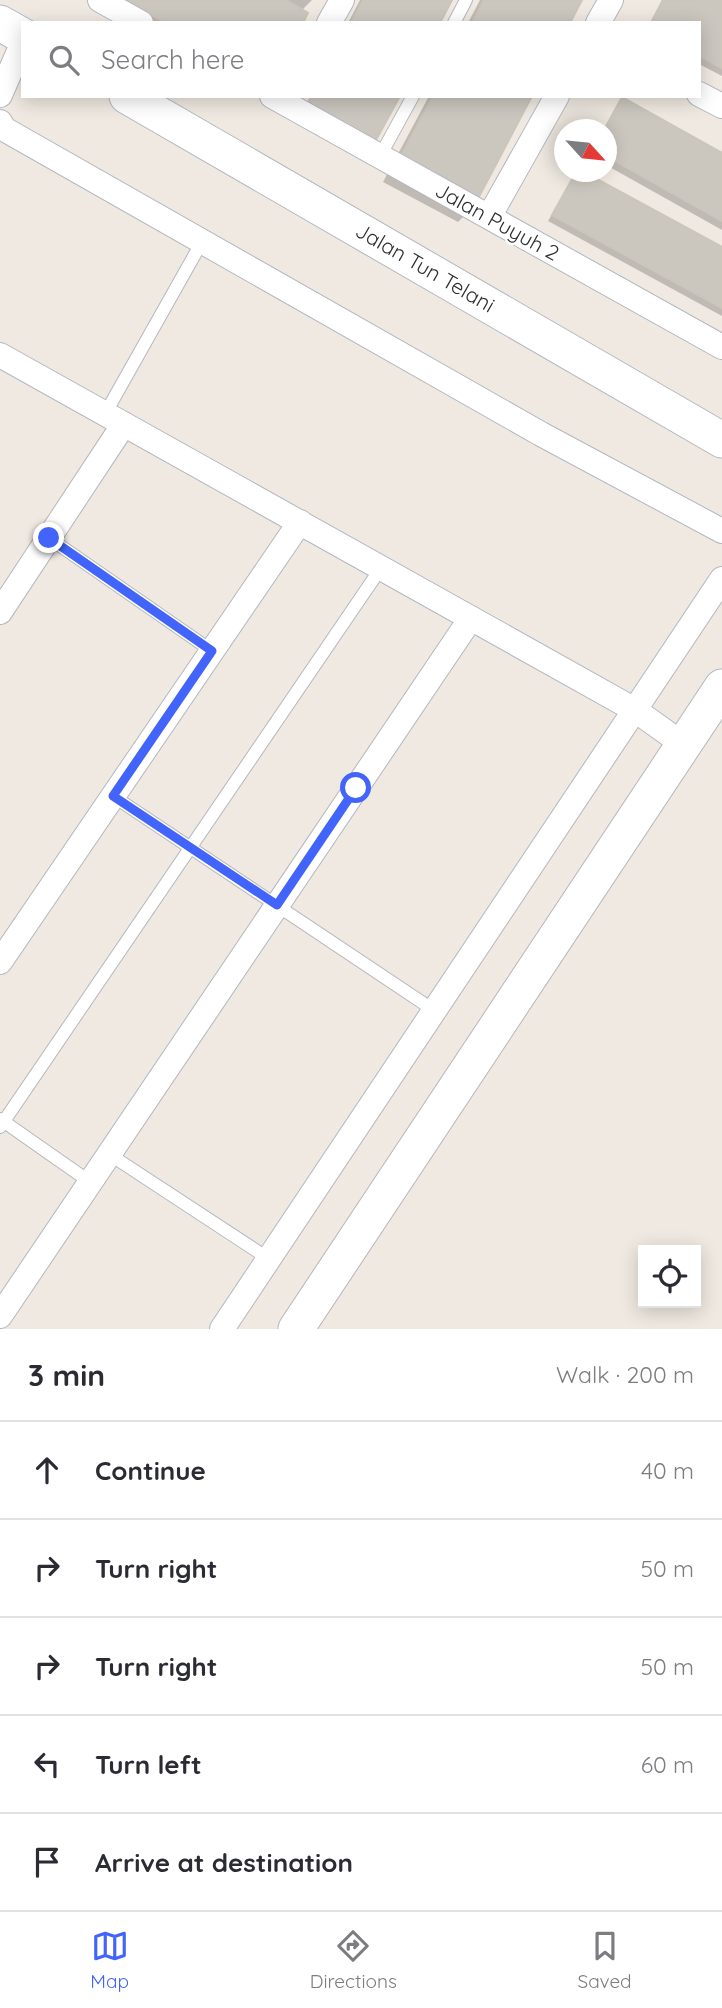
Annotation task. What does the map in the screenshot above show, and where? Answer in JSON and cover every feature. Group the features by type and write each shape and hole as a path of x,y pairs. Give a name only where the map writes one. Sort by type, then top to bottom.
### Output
{"street":[{"path":"100,0 137,21"},
{"path":"330,21 342,0"},
{"path":"599,21 611,0"},
{"path":"0,23 21,35"},
{"path":"0,95 21,47"},
{"path":"701,95 722,106"},
{"name":"Jalan Tun Telani","path":"130,98 722,440"},
{"name":"Jalan Puyuh 2","path":"282,98 722,348"},
{"path":"489,217 556,98"},
{"path":"0,122 4,129 541,434 722,531"},
{"path":"0,355 635,710 684,745"},
{"path":"0,612 49,538 115,419"},
{"path":"0,962 300,522"},
{"path":"222,1329 722,579"},
{"path":"0,1316 471,618"},
{"path":"296,1329 722,687"}],"lane":[{"path":"455,21 466,0"},
{"path":"380,156 412,98"},
{"path":"115,419 203,240"},
{"path":"49,538 212,651"},
{"path":"90,1182 1,1123 192,849 381,568"},
{"path":"113,796 435,1011"},
{"path":"109,1154 269,1259"}],"building":[{"path":"125,0 286,0 308,13 304,21 162,21"},
{"path":"363,0 452,0 441,21 352,21"},
{"path":"484,0 582,0 571,21 473,21"},
{"path":"663,0 722,0 722,68 701,57 701,21 652,21"},
{"path":"310,98 399,98 375,142 307,105"},
{"path":"432,98 531,98 471,212 393,171"},
{"path":"621,98 722,153 722,221 617,162 617,119 610,119"},
{"path":"570,182 602,182 722,247 722,308 552,215"}],"route":[{"path":"49,538 212,651 113,796 277,905 356,788"}]}
